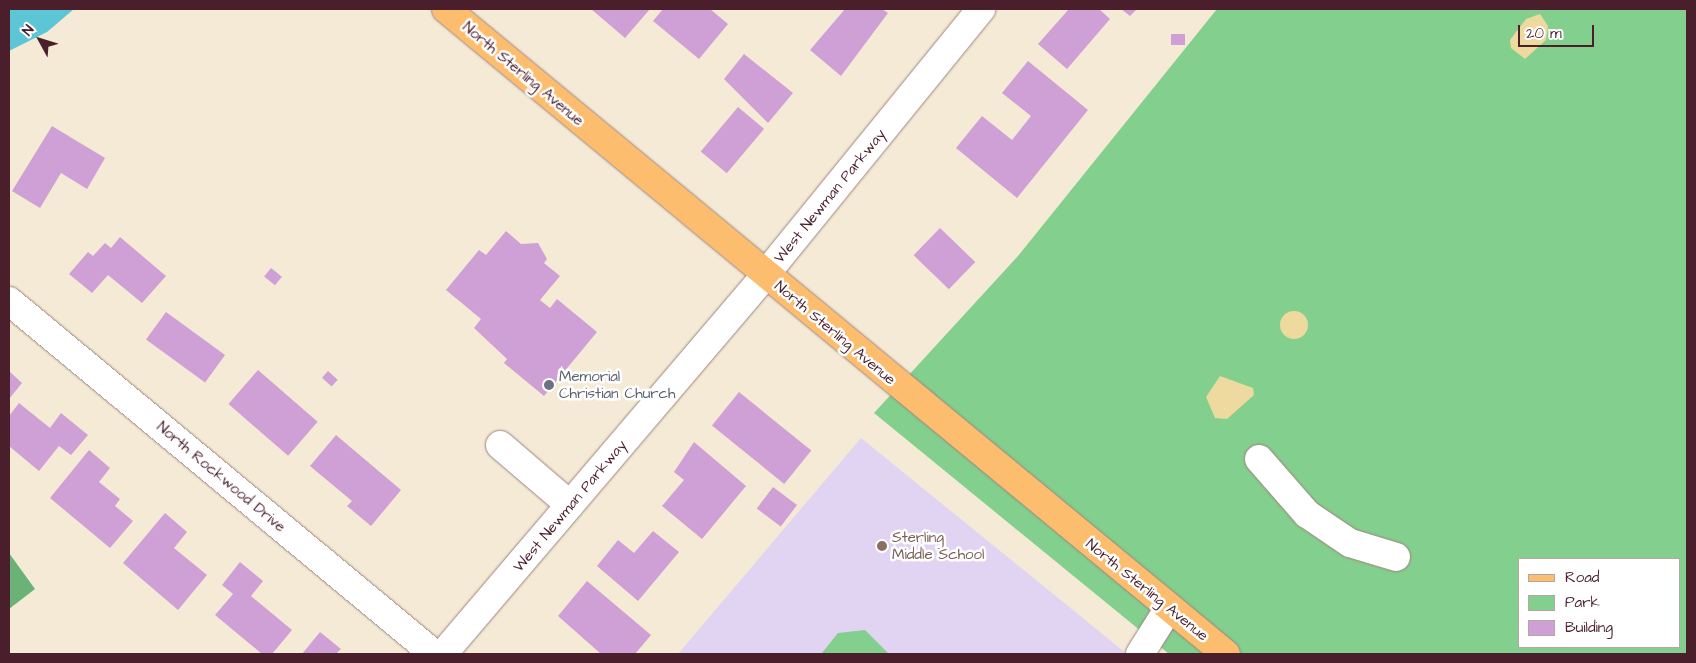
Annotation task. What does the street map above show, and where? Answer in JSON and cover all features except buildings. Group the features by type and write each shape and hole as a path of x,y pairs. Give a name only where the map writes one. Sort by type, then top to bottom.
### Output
{"main road":[{"name":"North Sterling Avenue","path":"446,9 765,275 1226,654"}],"street":[{"name":"West Newman Parkway","path":"443,654 765,275 978,10"},
{"name":"North Rockwood Drive","path":"9,301 434,654"},
{"path":"500,445 570,505"},
{"path":"1259,459 1307,514 1350,543 1396,557"},
{"path":"1140,654 1169,608"}],"shaded area":[{"name":"Sterling Middle School","path":"861,438 1127,654 678,654"}],"green space":[{"path":"1217,9 1687,9 1687,654 1169,654 874,413 1018,256"},
{"path":"9,553 35,589 9,609"},
{"path":"865,630 889,654 821,654 838,633"}],"sand":[{"path":"1540,14 1548,26 1546,40 1525,59 1511,48 1510,40 1526,19"},
{"path":"1294,311 1304,315 1308,325 1304,335 1294,339 1284,335 1280,325 1284,315"},
{"path":"1220,376 1253,388 1254,395 1227,419 1215,418 1206,397"}],"water":[{"path":"9,9 74,9 47,32 9,51"}],"place":[{"name":"Memorial Christian Church","path":"549,385"},
{"name":"Sterling Middle School","path":"882,546"}]}
